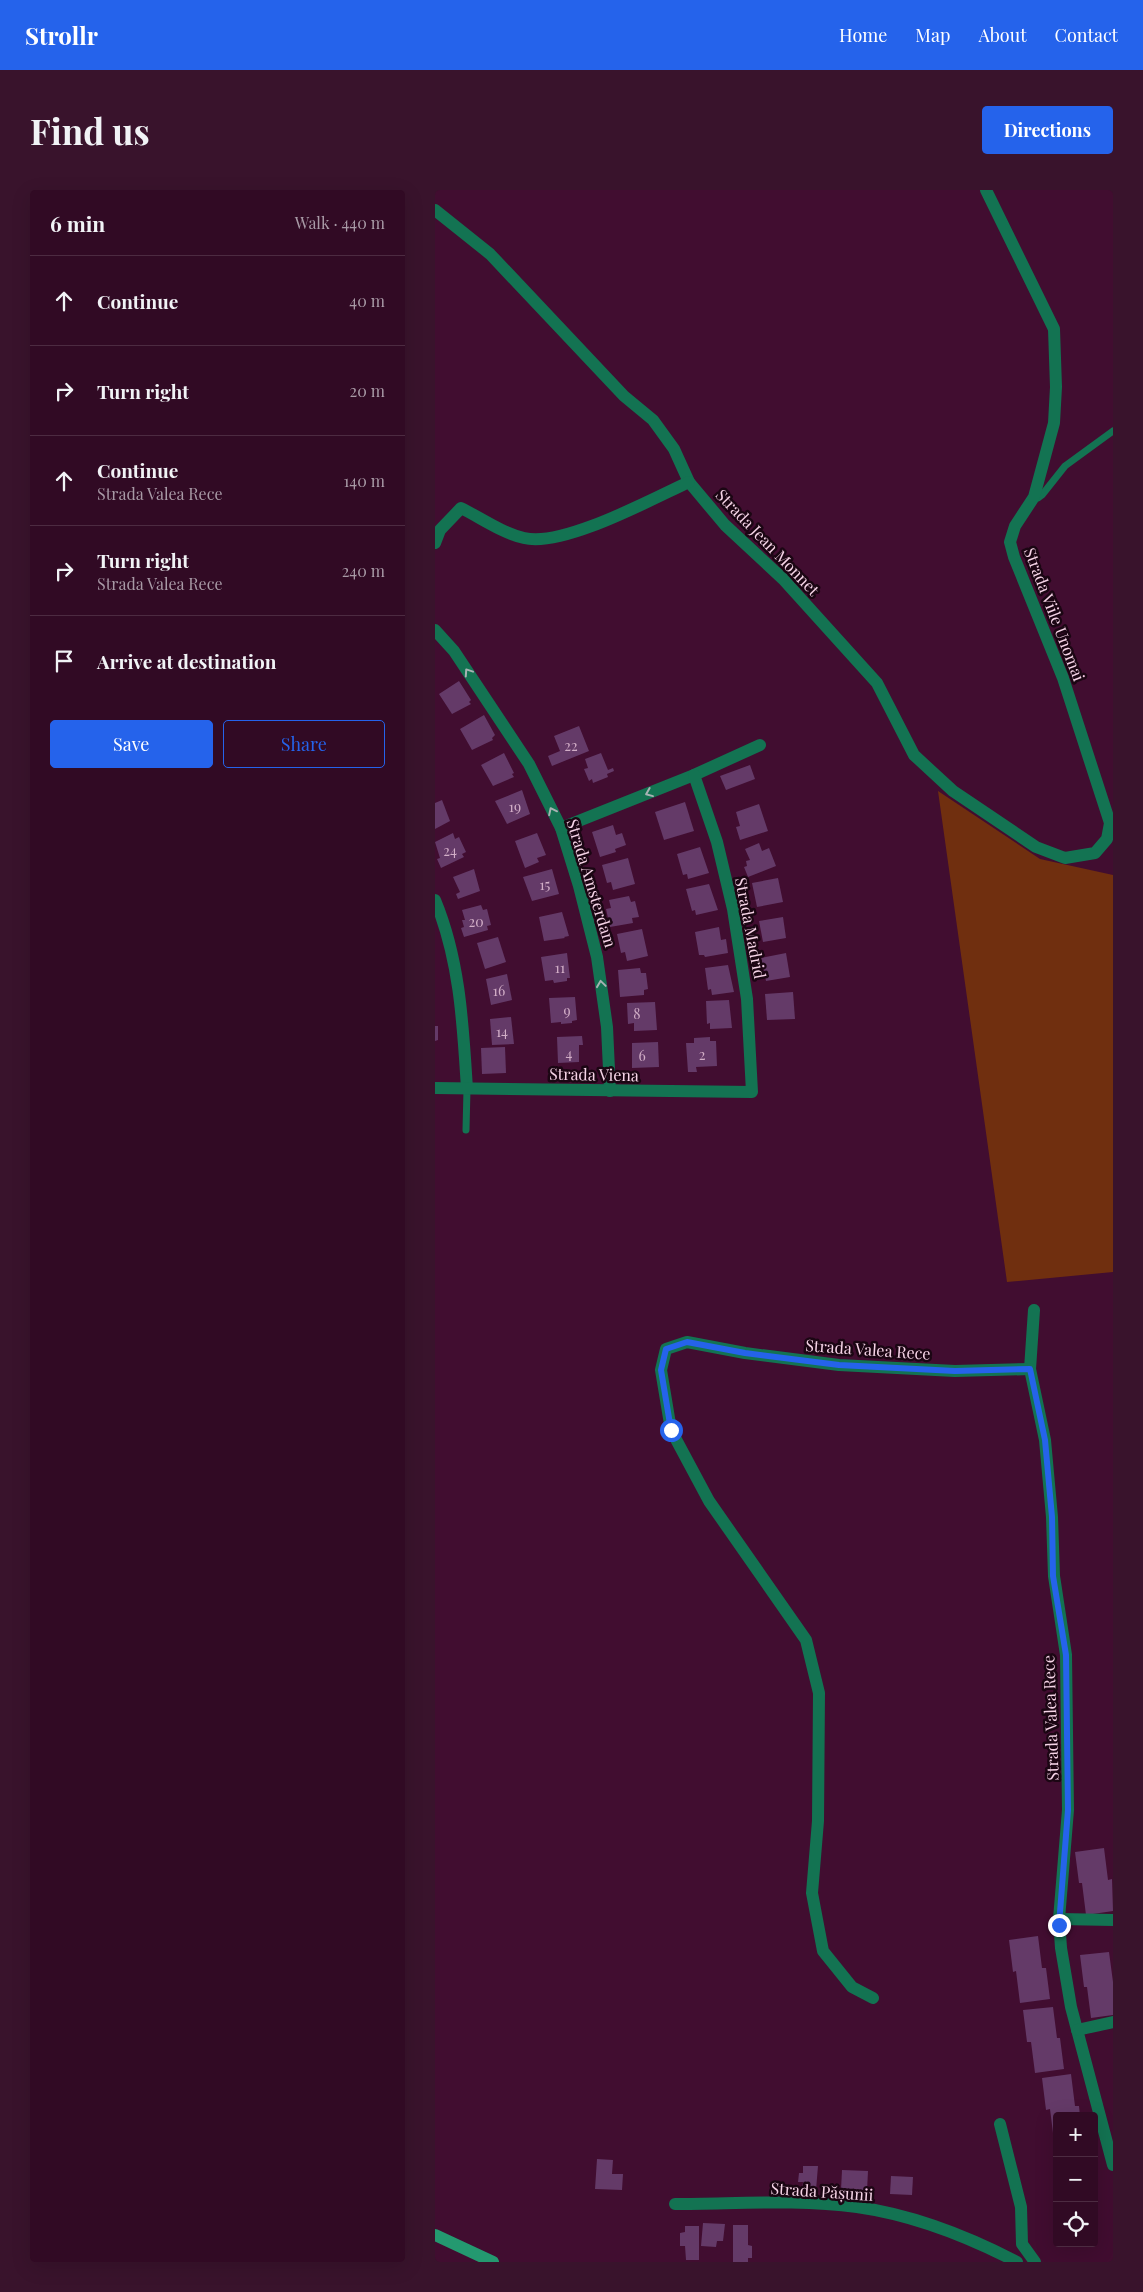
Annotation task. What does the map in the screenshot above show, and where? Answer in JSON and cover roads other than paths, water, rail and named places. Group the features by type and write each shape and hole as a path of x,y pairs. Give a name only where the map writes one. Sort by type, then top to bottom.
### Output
{"main road":[{"path":"436,2236 493,2262"}],"street":[{"name":"Strada Viile Unomai","path":"986,190 1055,329 1056,387 1054,423 1034,497 1015,526 1010,542 1014,557 1063,678 1110,822 1107,839 1095,853"},
{"name":"Strada Jean Monnet","path":"435,210 490,254 624,396 653,420 674,449 689,482 725,525 783,579 877,683 914,755 953,791 1036,847 1065,858 1095,853"},
{"path":"435,543 440,530 461,508 525,538 542,538 577,531 613,518 689,482"},
{"name":"Strada Amsterdam","path":"435,630 453,651 529,764 561,828 579,886 597,957 607,1027 611,1091"},
{"path":"561,828 694,775 760,745"},
{"name":"Strada Madrid","path":"694,775 717,842 733,909 747,999 752,1092"},
{"path":"435,900 444,921 462,1005 467,1089"},
{"name":"Strada Viena","path":"435,1088 752,1092"},
{"name":"Strada Valea Rece","path":"1034,1310 1030,1369 1045,1440 1052,1517 1053,1576 1066,1655 1068,1810 1059,1919 1061,1948 1077,2030 1113,2165"},
{"name":"Strada Valea Rece","path":"873,1998 853,1987 823,1951 812,1893 818,1821 819,1694 806,1640 709,1501 671,1430 661,1370 666,1349 687,1342 745,1353 839,1365 955,1371 1030,1369"},
{"path":"1059,1919 1113,1920"},
{"path":"1077,2030 1113,2022"},
{"path":"1000,2124 1021,2207 1023,2244 1035,2262"},
{"name":"Strada Pășunii","path":"675,2204 787,2204 856,2207 917,2220 979,2242 1017,2262"}],"lane":[{"path":"1034,497 1038,498 1042,495 1065,466 1113,431"},
{"path":"466,1130 467,1089"}]}
